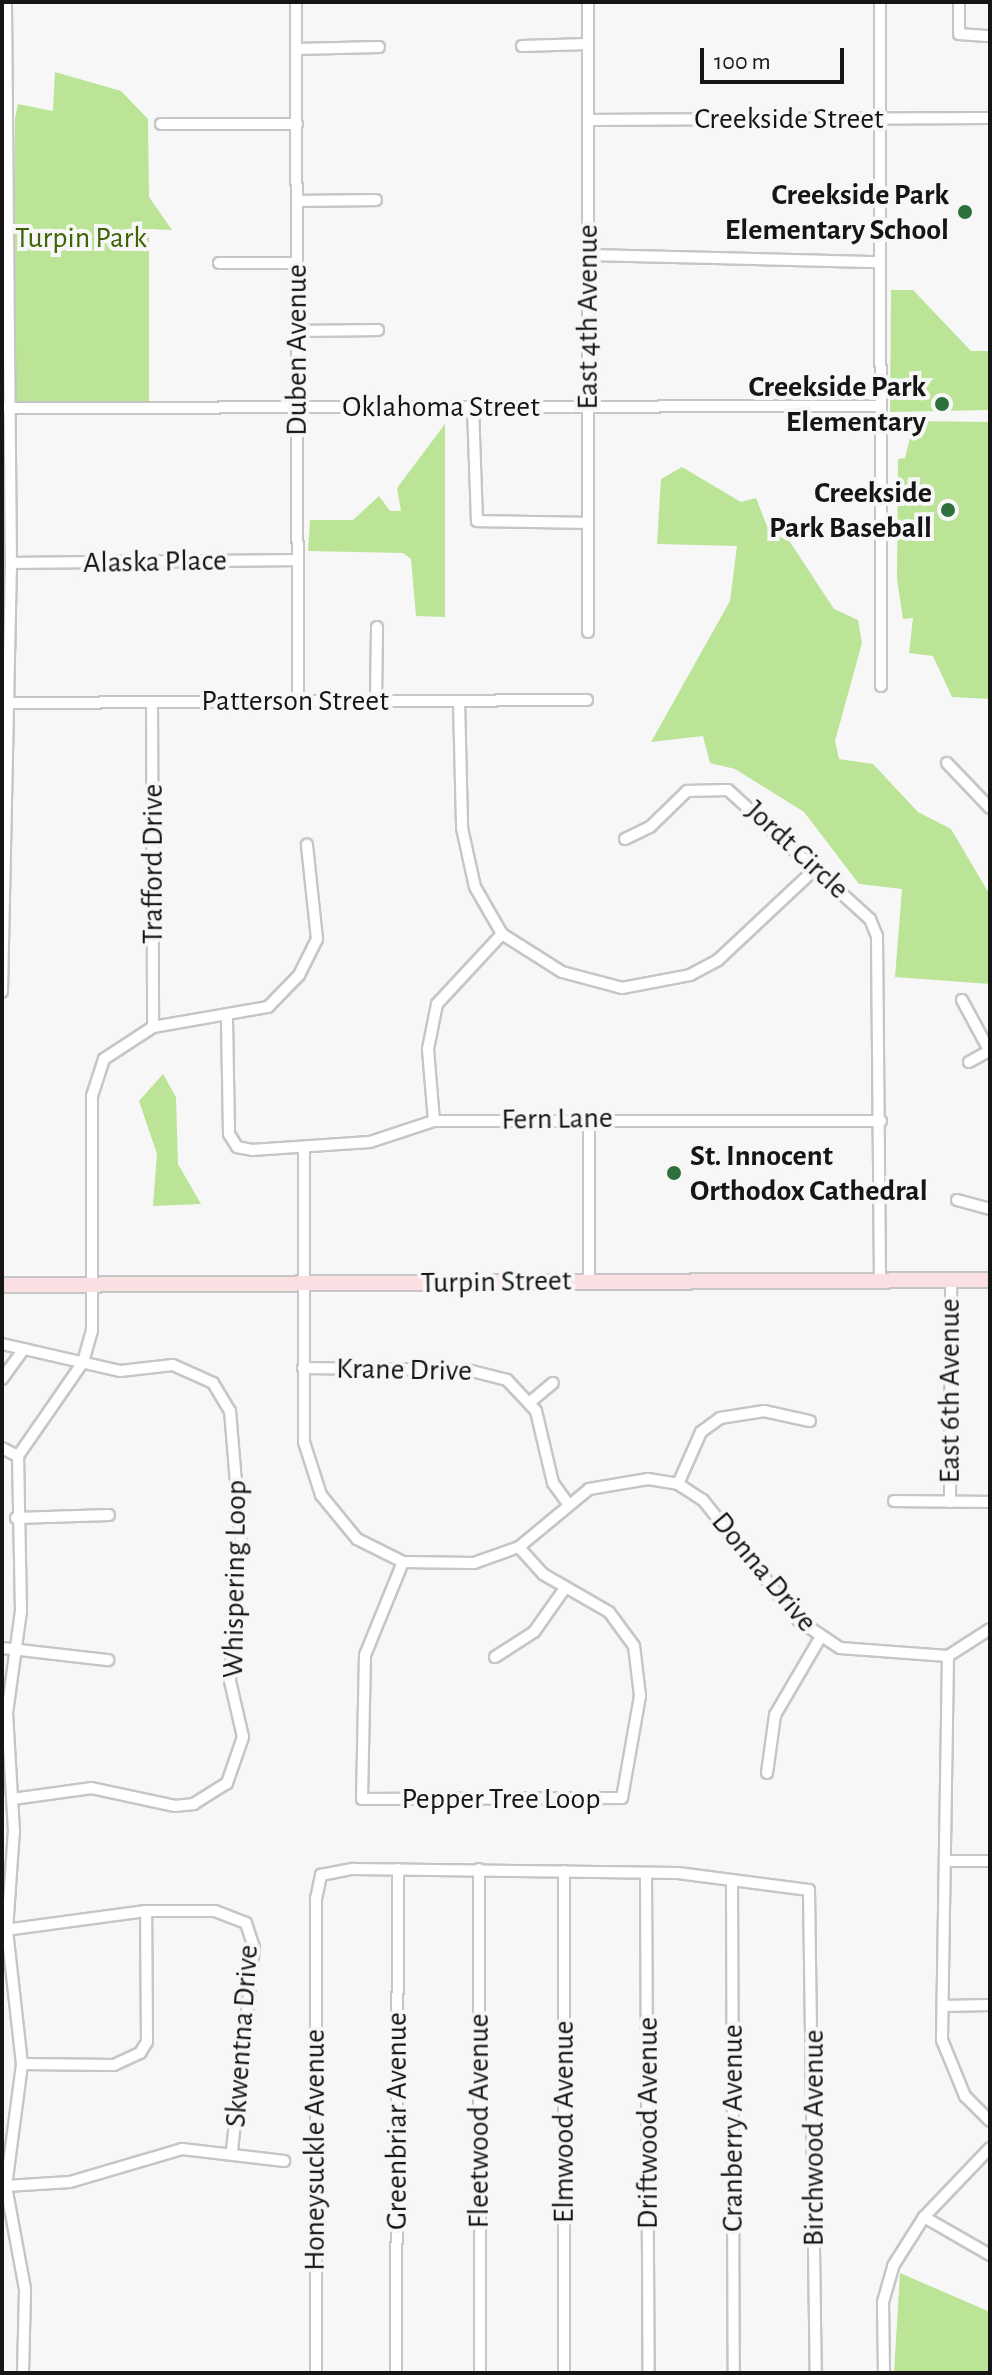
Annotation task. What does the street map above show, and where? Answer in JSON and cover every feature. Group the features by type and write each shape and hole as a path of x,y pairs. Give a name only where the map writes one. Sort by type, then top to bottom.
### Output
{"street":[{"path":"2,992 4,780 11,563 4,408 6,2"},
{"name":"Duben Avenue","path":"296,2 298,698"},
{"name":"East 4th Avenue","path":"588,2 588,632"},
{"path":"880,2 881,686"},
{"path":"959,2 959,34 990,36"},
{"path":"522,46 588,44"},
{"path":"297,49 379,47"},
{"name":"Creekside Street","path":"588,120 990,118"},
{"path":"161,124 297,124"},
{"path":"297,201 376,200"},
{"path":"588,255 880,262"},
{"path":"219,263 297,263"},
{"path":"298,331 378,330"},
{"name":"Oklahoma Street","path":"4,408 880,406"},
{"path":"473,407 477,521 588,523"},
{"name":"Alaska Place","path":"11,563 298,560"},
{"path":"376,701 377,627"},
{"name":"Patterson Street","path":"6,702 298,698 376,701 587,700"},
{"path":"459,701 469,865 502,934 562,972 608,985 690,975 718,960 816,868"},
{"name":"Trafford Drive","path":"152,702 153,1027"},
{"path":"947,763 990,808"},
{"name":"Jordt Circle","path":"625,839 650,827 687,791 705,786 744,798 870,919 877,936 881,1121"},
{"path":"23,2373 25,2289 6,2186 22,2064 5,1930 6,1865 13,1799 4,1732 17,1651 18,1456 83,1362 92,1283 92,1096 104,1059 153,1027 227,1019 268,1007 299,975 317,939 307,845"},
{"path":"434,1121 428,1049 437,1004 502,934"},
{"path":"962,1000 990,1052 969,1062"},
{"name":"Fern Lane","path":"227,1019 229,1134 237,1147 304,1151 370,1142 434,1121 589,1117 881,1121"},
{"path":"589,1117 589,1281"},
{"path":"880,1277 881,1121"},
{"path":"304,1151 304,1442 321,1495 357,1539 403,1562 453,1566 519,1547 567,1502 628,1478 678,1484 696,1441 720,1418 764,1411 810,1421"},
{"path":"957,1200 990,1209"},
{"name":"Turpin Street","path":"2,1285 880,1277 990,1280"},
{"name":"East 6th Avenue","path":"950,1502 951,1281"},
{"name":"Whispering Loop","path":"2,1344 120,1371 173,1365 194,1371 213,1383 230,1411 241,1543 230,1681 243,1737 227,1783 194,1804 92,1788 13,1799"},
{"path":"2,1379 24,1349"},
{"name":"Krane Drive","path":"303,1368 479,1371 507,1380 529,1403 546,1434 553,1483 567,1502"},
{"path":"529,1403 553,1383"},
{"path":"2,1448 18,1456"},
{"name":"Donna Drive","path":"678,1484 720,1517 820,1638 866,1654 948,1656"},
{"path":"894,1501 990,1502"},
{"path":"16,1518 109,1515"},
{"name":"Pepper Tree Loop","path":"403,1562 365,1655 362,1799 622,1798 640,1696 634,1646 609,1612 565,1588 519,1547"},
{"path":"495,1657 534,1632 565,1588"},
{"path":"990,1629 948,1656 950,1861 943,2006 947,2060 965,2096 990,2121"},
{"path":"767,1773 775,1715 820,1638"},
{"path":"2,1648 108,1660"},
{"path":"950,1861 990,1861"},
{"path":"398,1869 646,1874 732,1884"},
{"name":"Honeysuckle Avenue","path":"316,2373 315,1926 326,1870 398,1869"},
{"name":"Greenbriar Avenue","path":"396,2373 398,1869"},
{"name":"Fleetwood Avenue","path":"479,1869 480,2373"},
{"name":"Elmwood Avenue","path":"564,1871 564,2373"},
{"name":"Driftwood Avenue","path":"646,1874 649,2373"},
{"name":"Birchwood Avenue","path":"732,1884 803,1886 813,1904 816,2373"},
{"name":"Cranberry Avenue","path":"732,1884 734,2373"},
{"path":"22,2064 114,2065 140,2053 147,2042 146,1911"},
{"name":"Skwentna Drive","path":"5,1930 146,1911 225,1913 251,1934 232,2152"},
{"path":"943,2006 990,2005"},
{"path":"884,2373 886,2284 924,2217 990,2148"},
{"path":"6,2186 70,2182 159,2152 232,2152 284,2161"},
{"path":"924,2217 990,2255"}],"green space":[{"name":"Turpin Park","path":"55,72 121,91 148,119 149,197 172,230 149,229 149,404 14,404 15,118 18,104 53,111"},
{"path":"891,290 913,290 971,351 990,351 990,410 890,412"},
{"path":"914,421 990,422 990,699 952,697 933,656 909,653 913,618 903,619 897,579 898,459 905,458"},
{"path":"445,424 445,617 416,616 411,559 403,553 308,551 310,520 353,520 379,496 390,511 401,511 397,488"},
{"path":"682,467 741,502 756,498 769,531 790,542 834,609 858,620 862,643 835,741 839,759 873,764 918,812 951,829 990,895 990,984 895,977 902,889 859,884 804,812 735,769 710,763 703,736 651,742 730,601 737,546 657,544 661,479"},
{"path":"163,1074 176,1097 178,1164 201,1204 153,1206 157,1154 139,1101"},
{"path":"900,2273 990,2312 990,2373 894,2373"}],"place":[{"name":"Creekside Park Elementary School","path":"965,212"},
{"name":"Creekside Park Elementary","path":"942,404"},
{"name":"Creekside Park Baseball","path":"948,510"},
{"name":"St. Innocent Orthodox Cathedral","path":"674,1173"}]}
